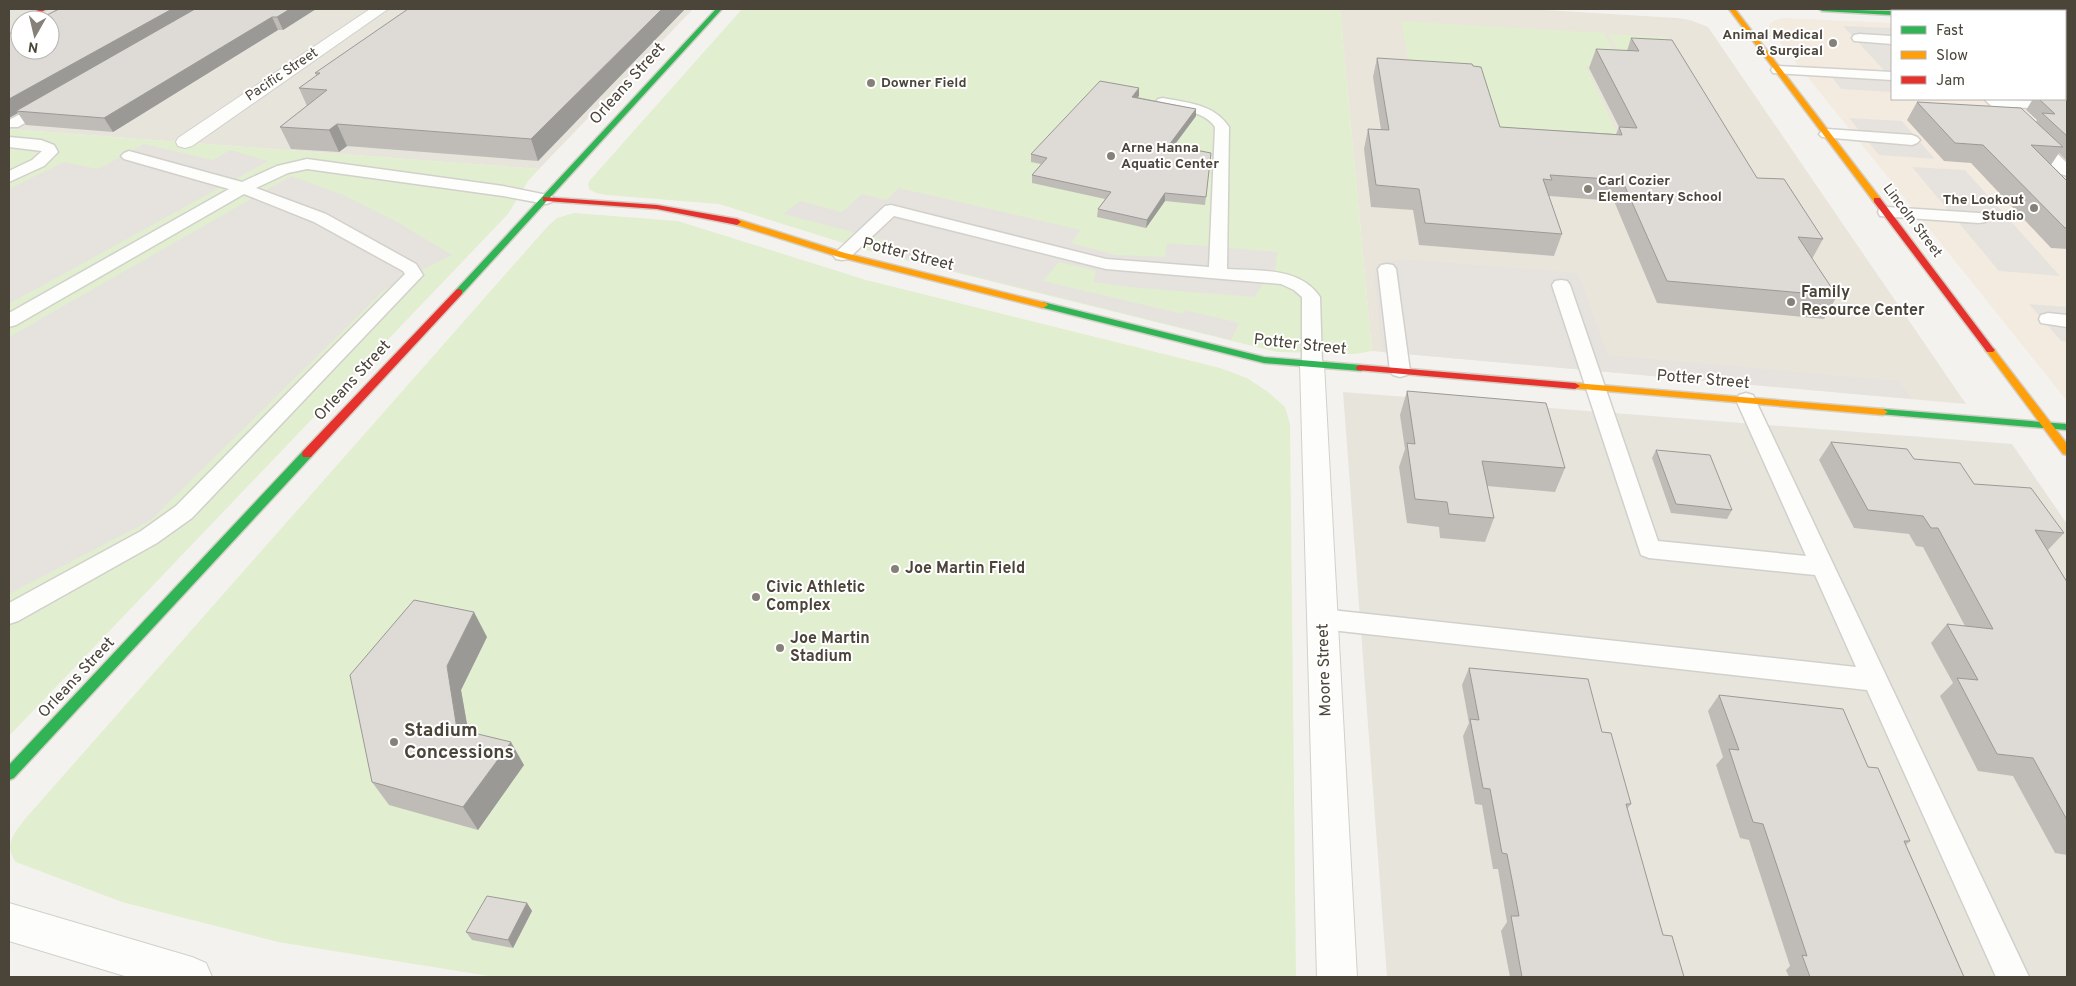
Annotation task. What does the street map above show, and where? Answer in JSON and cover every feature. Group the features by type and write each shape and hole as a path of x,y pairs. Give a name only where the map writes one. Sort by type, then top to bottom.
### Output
{"street":[{"name":"Pacific Street","path":"184,142 380,9"},
{"name":"Orleans Street","path":"9,774 546,199 719,9"},
{"name":"Lincoln Street","path":"1732,9 2067,451"},
{"path":"1822,9 1891,13"},
{"name":"Potter Street","path":"546,199 657,207 742,223 842,255 1264,360 2067,427"},
{"name":"Moore Street","path":"1312,364 1337,977"},
{"path":"9,922 192,977"}],"lane":[{"path":"1859,38 1891,40"},
{"path":"1778,70 1891,76"},
{"path":"13,124 63,95"},
{"path":"1993,100 2067,106"},
{"path":"1993,100 2067,171"},
{"path":"1163,102 1206,112 1218,118 1222,127 1218,273"},
{"path":"1827,134 1912,140"},
{"path":"9,142 41,145 49,148 50,152 38,163 9,177"},
{"path":"9,614 149,537 184,512 414,275 410,268 320,218 243,188 129,156"},
{"path":"9,321 243,188 283,169 307,164 546,199"},
{"path":"842,255 892,210 1106,264 1277,278 1306,288 1311,298 1312,364"},
{"path":"1886,212 1979,218"},
{"path":"1387,269 1400,371"},
{"path":"1562,285 1649,549 1824,568"},
{"path":"2048,319 2067,321"},
{"path":"1746,400 2013,977"},
{"path":"1322,619 1875,680"}],"shaded area":[{"path":"9,9 693,9 539,169 9,129"},
{"name":"Carl Cozier Elementary School","path":"1340,9 1528,9 1677,18 1690,20 1708,27 1966,404 1372,351"},
{"path":"1785,18 1891,23 1891,100 2066,100 2067,39 2067,401 1770,30 1769,25 1774,20"},
{"path":"1843,26 1891,28 1891,78"},
{"path":"1832,77 1891,81 1891,92 1841,89"},
{"path":"1849,118 1902,121 1935,159 1879,155"},
{"path":"144,144 213,160 230,150 268,161 9,304 9,189 64,162 98,169"},
{"path":"1912,167 1965,170 2060,276 1999,271"},
{"path":"291,176 341,194 397,222 452,255 385,289 151,520 9,594 9,337"},
{"path":"899,188 1081,230 1071,243 1116,255 1165,257 1167,243 1277,252 1276,267 1254,297 1128,287 1093,282 1096,271 1059,262 1043,281 1183,314 1185,310 1239,323 1231,340 878,252 888,241 783,214 800,201 842,212 862,194 886,200"},
{"path":"1402,259 1578,273 1608,355 1899,381 1912,399 1382,352 1374,273 1385,262"},
{"path":"2029,304 2067,307 2067,342 2061,341"},
{"path":"1343,392 2012,444 2067,524 2067,977 1387,977"}],"green space":[{"path":"742,9 1340,9 1372,351 1355,354 1277,352 869,251 719,204 607,195 596,193 589,189 588,184 591,179"},
{"path":"1401,21 1604,33 1622,68 1586,66 1623,146 1544,156 1412,78"},
{"path":"1609,34 1667,37 1681,59 1621,56"},
{"path":"9,129 539,169 528,181 508,214 9,736"},
{"name":"Civic Athletic Complex","path":"574,213 678,221 866,280 1220,368 1247,378 1268,392 1285,407 1290,424 1296,977 495,977 278,942 122,902 16,862 12,856 10,845 14,835 25,819 548,226 557,218"}],"building":[{"path":"172,9 9,99 9,34 10,60 60,60 60,10 57,10"},
{"path":"195,9 290,9 277,17 272,17 104,118 16,111"},
{"path":"408,9 662,9 531,139 337,124 329,130 280,127 327,90 299,88 320,73 315,73"},
{"path":"2066,32 2067,33 2066,67"},
{"path":"1631,38 1672,40 1757,178 1784,179 1823,239 1798,237 1837,296 1667,281 1622,180 1550,175 1552,180 1543,179 1562,234 1425,223 1419,189 1376,185 1368,129 1389,130 1377,58 1472,64 1473,66 1481,67 1500,127 1622,135 1619,127 1637,128 1596,49 1639,51"},
{"name":"Arne Hanna Aquatic Center","path":"1100,81 1139,88 1132,97 1196,109 1169,145 1211,153 1206,197 1165,193 1147,220 1098,209 1111,192 1032,175 1047,158 1031,154"},
{"path":"2067,97 2067,136 2042,113 2055,114 2040,100 2066,100"},
{"path":"1917,102 2021,108 2063,147 2031,145 2067,181 2067,228 1983,145 1955,143"},
{"path":"1407,391 1546,403 1565,468 1482,461 1494,518 1449,514 1447,502 1415,499 1407,443 1415,444"},
{"path":"1831,442 1907,449 1914,459 1960,463 1974,484 2031,488 2064,533 2035,530 2067,582 2067,820 2033,758 1997,754 1957,678 1978,680 1947,624 1993,629 1938,528 1931,528 1923,516 1868,510"},
{"path":"1656,450 1710,455 1732,510 1676,504"},
{"path":"414,600 474,612 447,666 457,729 511,742 463,807 372,782 350,675"},
{"path":"1469,668 1588,679 1602,732 1611,733 1631,804 1626,804 1663,935 1672,936 1684,977 1522,977 1511,916 1519,916 1507,854 1502,853 1490,789 1483,788 1470,719 1479,720"},
{"path":"1719,695 1843,709 1868,767 1878,768 1910,841 1904,841 1964,977 1810,977 1802,955 1807,956 1763,824 1753,822 1729,749 1739,750"},
{"path":"487,896 527,903 508,940 466,932"}],"traffic: fast":[{"path":"459,292 719,9"},
{"path":"1822,9 1891,13"},
{"path":"1043,305 1264,360 1361,368"},
{"path":"1883,412 2067,427"},
{"path":"9,774 307,454"}],"traffic: slow":[{"path":"1732,9 1877,200"},
{"path":"737,222 842,255 1043,305"},
{"path":"1990,350 2067,451"},
{"path":"1575,386 1883,412"}],"traffic: jam":[{"path":"546,199 657,207 737,222"},
{"path":"1877,200 1990,350"},
{"path":"307,454 459,292"},
{"path":"1361,368 1575,386"}],"place":[{"name":"Animal Medical & Surgical","path":"1833,43"},
{"name":"Downer Field","path":"871,83"},
{"name":"Arne Hanna Aquatic Center","path":"1111,156"},
{"name":"Carl Cozier Elementary School","path":"1588,189"},
{"name":"The Lookout Studio","path":"2034,208"},
{"name":"Family Resource Center","path":"1791,302"},
{"name":"Joe Martin Field","path":"895,569"},
{"name":"Civic Athletic Complex","path":"756,597"},
{"name":"Joe Martin Stadium","path":"780,648"},
{"name":"Stadium Concessions","path":"394,742"}]}
